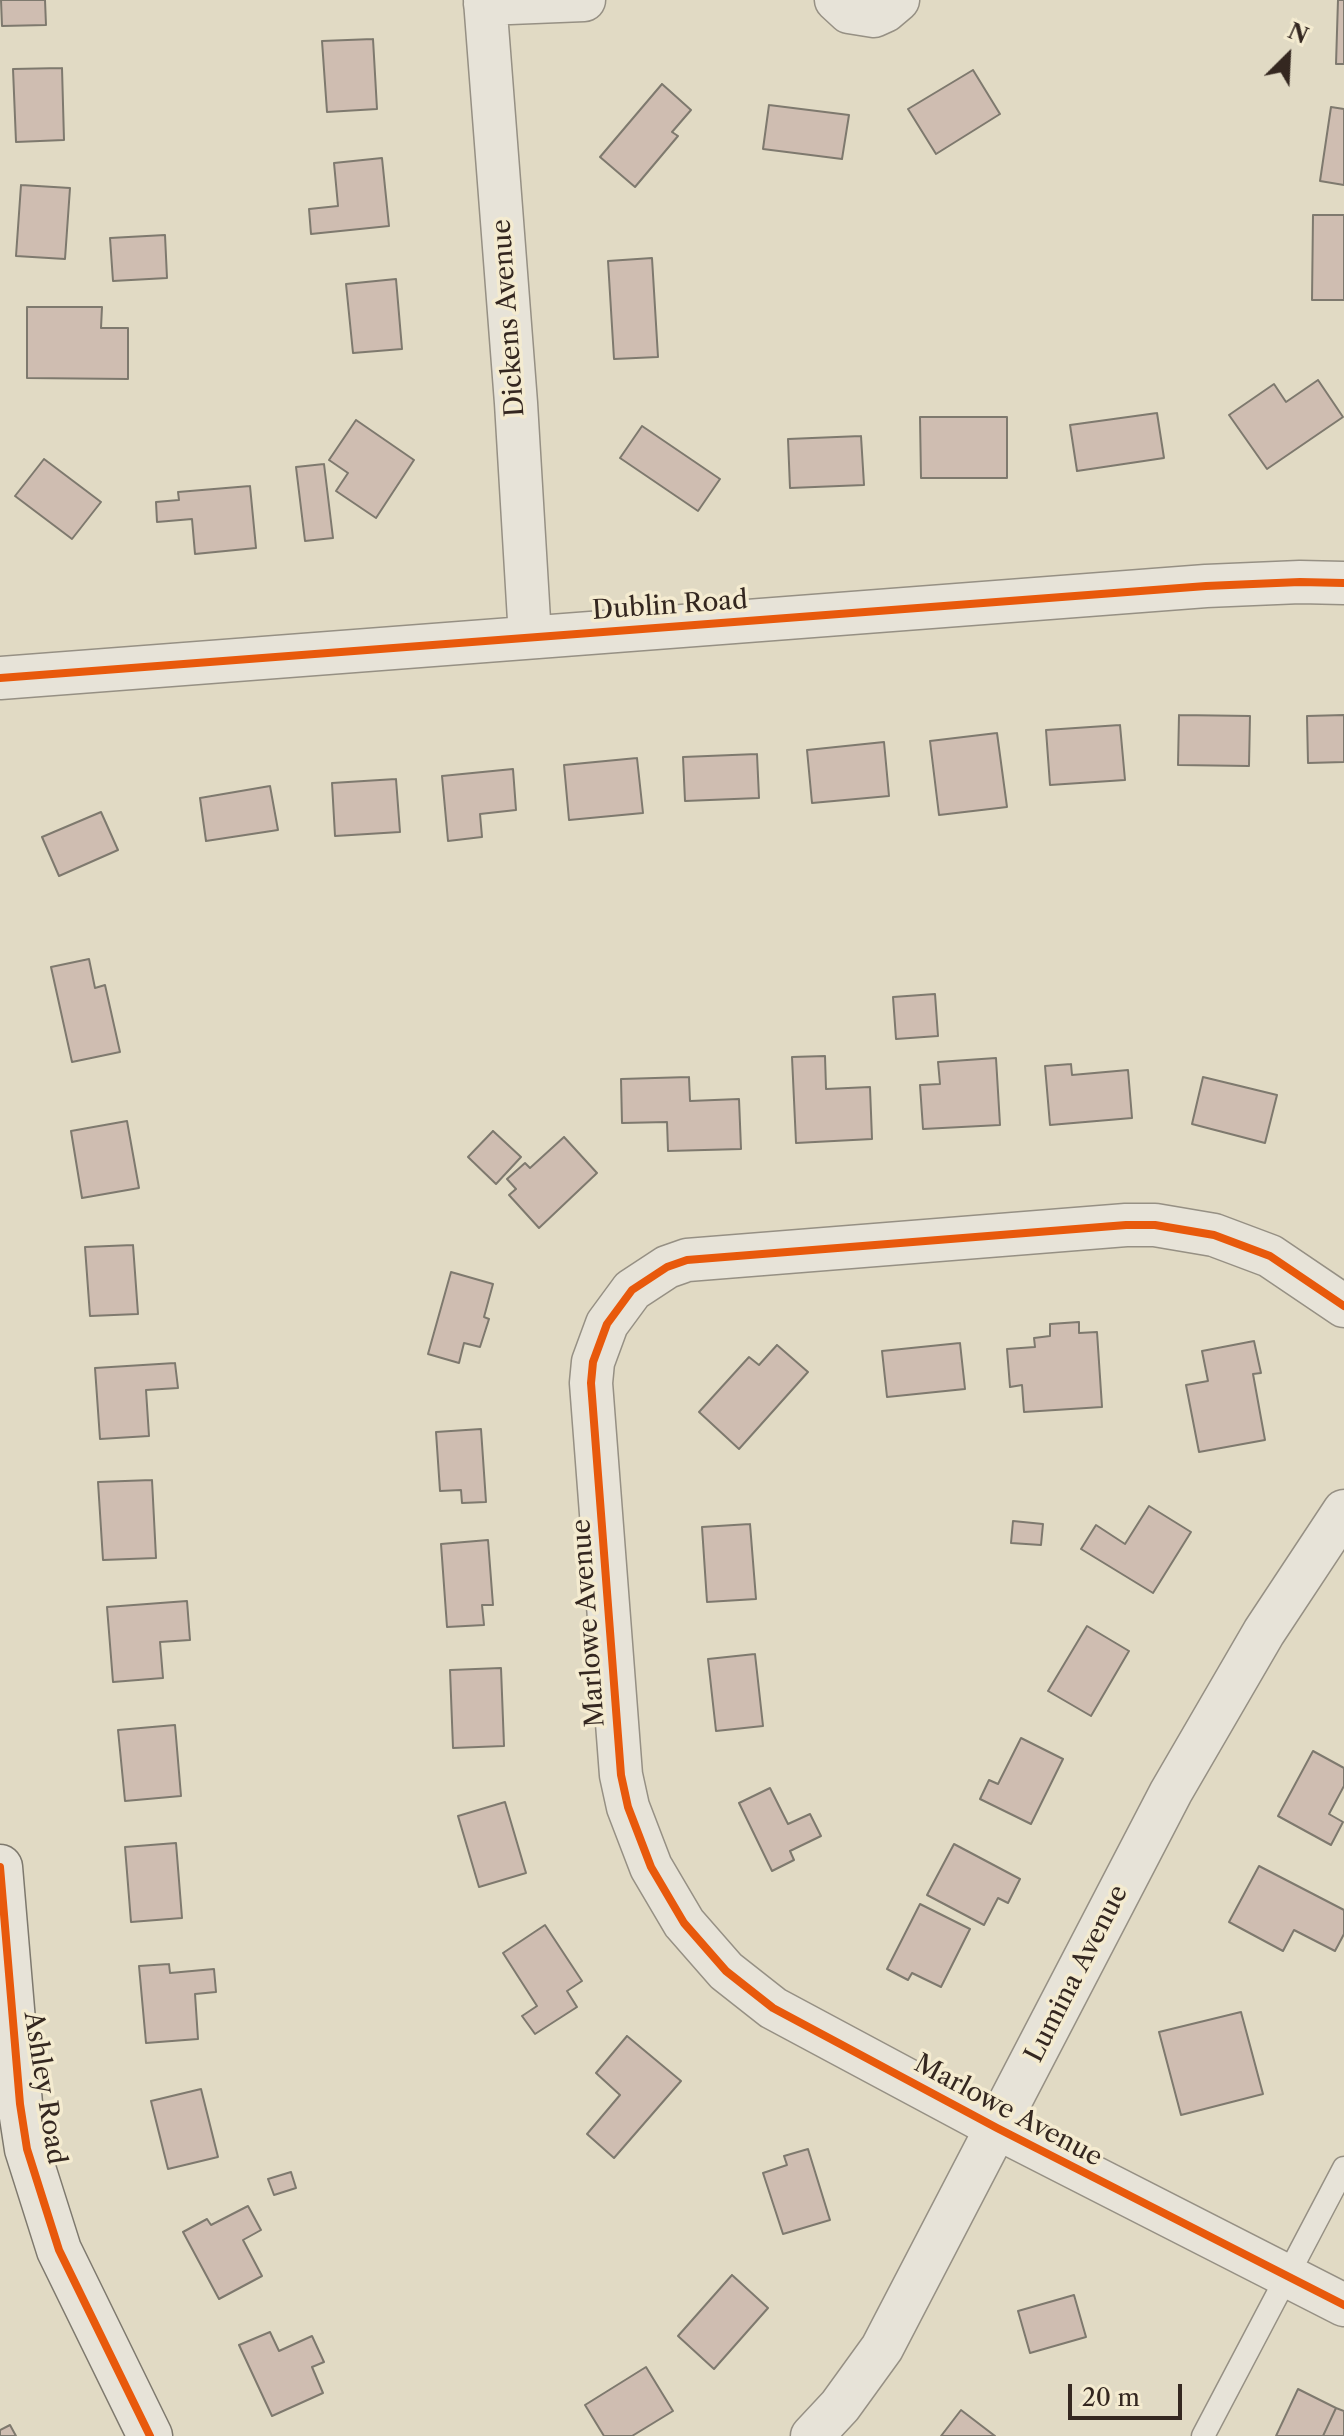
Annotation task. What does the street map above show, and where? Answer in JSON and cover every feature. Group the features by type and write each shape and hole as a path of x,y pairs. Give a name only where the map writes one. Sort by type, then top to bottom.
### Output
{"street":[{"path":"485,2 584,0"},
{"path":"836,0 849,12 861,16 874,16 898,0"},
{"name":"Dickens Avenue","path":"485,2 516,403 530,637"},
{"name":"Dublin Road","path":"0,678 1206,586 1344,583"},
{"name":"Marlowe Avenue","path":"1344,1306 1270,1256 1214,1235 1155,1225 687,1260 667,1267 632,1290 607,1324 593,1362 591,1383 621,1775 628,1807 651,1867 684,1923 726,1971 773,2008 997,2128 1344,2305"},
{"name":"Lumina Avenue","path":"812,2436 840,2406 882,2348 1209,1724 1264,1632 1344,1511"},
{"name":"Ashley Road","path":"0,1867 4,1981 27,2149 59,2250 150,2436"}],"lane":[{"path":"1203,2436 1344,2168"}],"building":[{"path":"1,0 45,0 46,25 2,26"},
{"path":"1338,0 1344,0 1344,64 1336,64"},
{"path":"373,39 377,109 327,112 322,41"},
{"path":"62,68 64,140 16,142 13,69"},
{"path":"973,70 1000,114 936,154 908,109"},
{"path":"662,84 691,110 672,132 678,136 635,187 600,157"},
{"path":"769,105 849,115 842,159 763,149"},
{"path":"1331,107 1344,109 1344,185 1320,181"},
{"path":"382,158 389,226 311,234 309,209 338,206 334,163"},
{"path":"21,185 70,188 65,259 16,256"},
{"path":"1313,215 1344,215 1344,300 1312,300"},
{"path":"165,235 167,278 113,281 110,238"},
{"path":"652,258 658,357 614,359 608,261"},
{"path":"396,279 402,349 353,353 346,284"},
{"path":"27,307 102,307 101,328 128,328 128,379 27,378"},
{"path":"1318,380 1343,417 1267,469 1229,415 1274,384 1286,402"},
{"path":"1157,413 1164,458 1077,471 1070,425"},
{"path":"920,417 1007,417 1007,478 921,478"},
{"path":"356,420 414,460 376,518 336,491 348,473 329,460"},
{"path":"642,426 720,479 698,511 620,458"},
{"path":"861,436 864,485 790,488 788,439"},
{"path":"44,459 101,502 72,539 15,496"},
{"path":"324,464 333,538 305,541 296,467"},
{"path":"250,486 256,548 195,554 192,519 157,522 156,502 179,500 178,492"},
{"path":"1179,715 1250,716 1249,766 1178,765"},
{"path":"1344,715 1344,762 1308,763 1307,716"},
{"path":"1120,725 1125,780 1050,785 1046,730"},
{"path":"997,733 1007,807 939,815 930,741"},
{"path":"884,742 889,796 812,803 807,750"},
{"path":"757,754 759,798 685,801 683,757"},
{"path":"637,758 643,813 569,820 564,765"},
{"path":"513,769 516,810 480,814 482,837 448,841 442,776"},
{"path":"396,779 400,832 335,836 332,783"},
{"path":"270,786 278,830 206,841 200,798"},
{"path":"101,812 118,850 59,876 42,837"},
{"path":"89,959 95,988 105,985 120,1052 72,1062 51,967"},
{"path":"935,994 938,1036 896,1039 893,997"},
{"path":"825,1056 826,1089 870,1087 872,1139 796,1143 792,1057"},
{"path":"996,1058 1000,1125 923,1129 920,1085 940,1084 938,1062"},
{"path":"1071,1064 1072,1075 1128,1070 1132,1118 1050,1125 1045,1066"},
{"path":"689,1077 690,1101 739,1099 741,1149 668,1151 667,1122 622,1123 621,1079"},
{"path":"1203,1077 1277,1095 1265,1143 1192,1124"},
{"path":"127,1121 139,1188 82,1198 71,1131"},
{"path":"493,1131 521,1157 496,1184 468,1157"},
{"path":"564,1137 597,1173 539,1228 509,1195 516,1189 507,1179 525,1163 530,1168"},
{"path":"133,1245 138,1314 90,1316 85,1247"},
{"path":"451,1272 493,1284 484,1317 489,1319 480,1347 464,1343 459,1363 428,1354"},
{"path":"1079,1322 1079,1333 1097,1332 1102,1407 1024,1412 1022,1385 1010,1387 1007,1349 1035,1347 1034,1338 1050,1336 1050,1324"},
{"path":"1254,1341 1261,1373 1253,1374 1265,1440 1199,1452 1186,1385 1208,1381 1202,1351"},
{"path":"960,1343 965,1389 887,1397 882,1351"},
{"path":"777,1345 808,1372 739,1449 699,1412 749,1357 759,1365"},
{"path":"175,1363 178,1388 146,1390 149,1436 100,1439 95,1368"},
{"path":"481,1429 486,1502 462,1503 461,1490 440,1491 436,1432"},
{"path":"152,1480 156,1558 103,1560 98,1482"},
{"path":"1149,1506 1191,1532 1153,1593 1081,1549 1096,1525 1125,1544"},
{"path":"1013,1521 1043,1524 1041,1545 1011,1543"},
{"path":"750,1524 756,1599 707,1602 702,1527"},
{"path":"488,1540 493,1605 482,1605 484,1625 447,1627 441,1544"},
{"path":"187,1601 190,1640 160,1642 163,1678 113,1682 107,1607"},
{"path":"1087,1626 1129,1651 1091,1716 1048,1691"},
{"path":"755,1654 763,1726 716,1731 708,1659"},
{"path":"501,1668 504,1746 453,1748 450,1670"},
{"path":"175,1725 181,1796 125,1801 118,1730"},
{"path":"1021,1738 1063,1759 1031,1824 980,1799 989,1780 998,1784"},
{"path":"1313,1751 1344,1768 1344,1786 1329,1814 1343,1822 1331,1845 1278,1816"},
{"path":"770,1788 788,1824 810,1814 821,1836 790,1851 794,1860 772,1871 739,1803"},
{"path":"505,1802 526,1873 479,1887 458,1816"},
{"path":"176,1843 182,1918 131,1922 125,1847"},
{"path":"954,1844 1020,1879 1008,1903 998,1898 984,1925 927,1895"},
{"path":"1259,1866 1344,1910 1344,1934 1335,1951 1294,1930 1283,1951 1229,1922"},
{"path":"920,1904 970,1929 941,1987 912,1973 908,1980 887,1969"},
{"path":"545,1925 582,1981 567,1991 577,2007 535,2034 522,2016 537,2006 503,1953"},
{"path":"169,1964 170,1973 214,1969 216,1992 195,1994 198,2039 146,2043 139,1966"},
{"path":"1241,2012 1263,2094 1181,2115 1159,2032"},
{"path":"627,2036 681,2081 614,2158 587,2134 620,2095 596,2073"},
{"path":"201,2089 218,2157 168,2169 151,2101"},
{"path":"808,2149 830,2220 783,2234 763,2173 787,2165 784,2156"},
{"path":"291,2172 296,2188 274,2195 268,2179"},
{"path":"248,2206 261,2230 243,2240 262,2276 219,2299 183,2232 207,2219 211,2225"},
{"path":"732,2275 768,2308 714,2369 678,2336"},
{"path":"1074,2295 1086,2337 1030,2353 1018,2311"},
{"path":"270,2332 279,2351 312,2336 324,2362 312,2367 323,2393 272,2416 239,2345"},
{"path":"646,2367 673,2411 632,2436 604,2436 585,2405"},
{"path":"1298,2389 1336,2408 1323,2436 1276,2436"},
{"path":"1336,2408 1344,2411 1344,2436 1323,2436"},
{"path":"961,2410 995,2436 941,2436"},
{"path":"10,2425 16,2436 0,2436 0,2430"}],"cycle path":[{"path":"0,678 1206,586 1344,583"},
{"path":"1344,1306 1270,1256 1214,1235 1155,1225 687,1260 667,1267 632,1290 607,1324 593,1362 591,1383 621,1775 628,1807 651,1867 684,1923 726,1971 773,2008 997,2128 1344,2305"},
{"path":"0,1867 20,2104 27,2149 59,2250 150,2436"}]}
